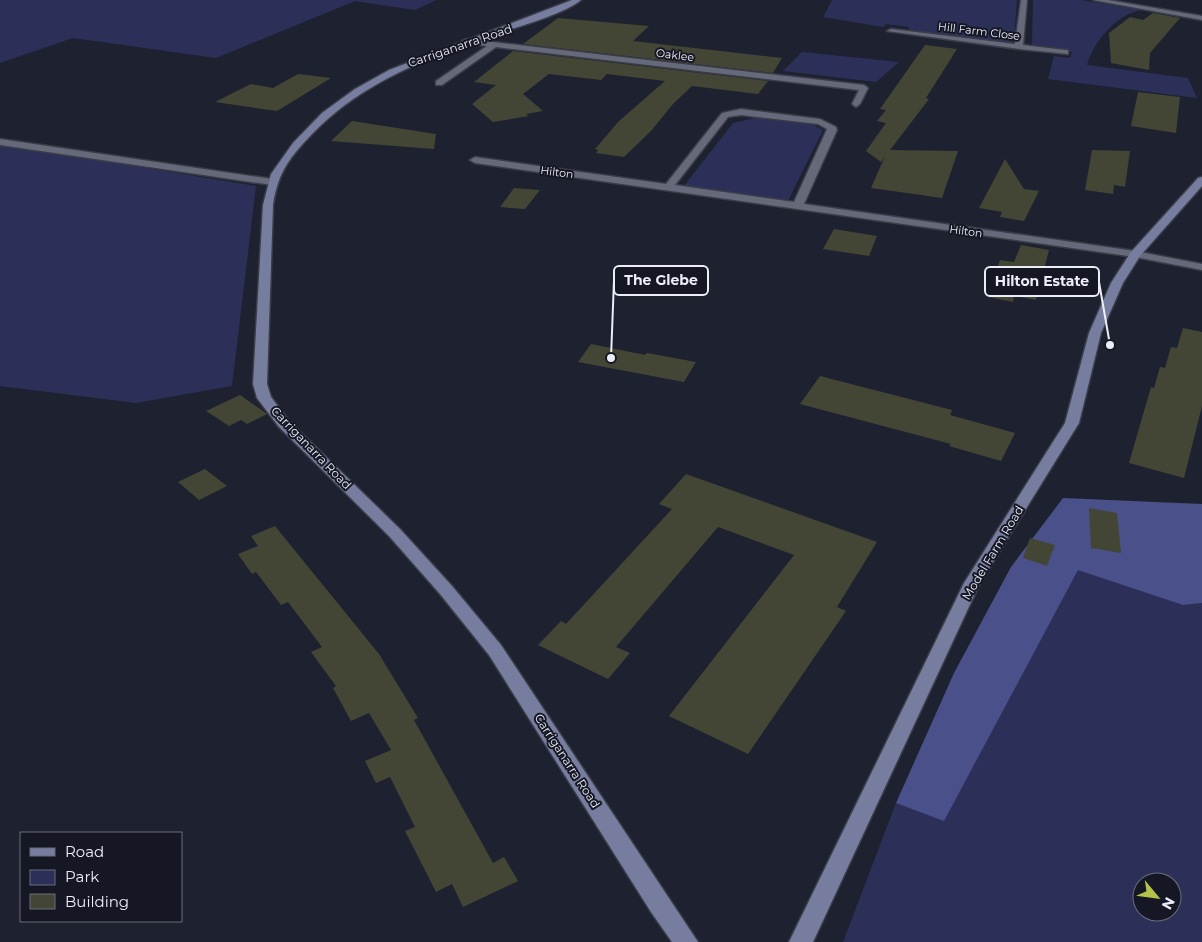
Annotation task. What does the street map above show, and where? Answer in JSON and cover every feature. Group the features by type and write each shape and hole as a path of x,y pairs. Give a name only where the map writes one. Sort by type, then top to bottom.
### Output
{"street":[{"name":"Carriganarra Road","path":"578,0 533,20 418,58 377,78 330,112 300,140 285,159 272,182 266,234 260,384 264,398 284,424 440,581 496,650 659,905 686,942"},
{"path":"1019,47 1024,0"},
{"path":"1096,0 1202,18"},
{"name":"Hill Farm Close","path":"891,31 1065,52"},
{"name":"Oaklee","path":"466,41 864,88 856,104"},
{"path":"439,82 493,45"},
{"path":"668,188 725,115 741,112 820,122 832,127 832,130 797,207"},
{"path":"0,142 272,182"},
{"name":"Hilton","path":"475,160 1135,254 1202,268"},
{"name":"Model Farm Road","path":"801,942 972,583 1072,422 1102,313 1135,254 1202,180"}],"green space":[{"path":"0,0 436,0 415,10 355,1 216,58 73,38 0,63"},
{"path":"832,0 1017,0 1014,40 1010,43 1001,43 908,31 909,27 886,24 883,27 823,17"},
{"path":"1033,0 1081,0 1141,10 1123,17 1107,30 1095,47 1087,65 1188,78 1197,98 1048,79 1054,56 1070,58 1072,52 1032,46"},
{"path":"802,52 899,62 876,82 783,71"},
{"path":"759,117 812,124 823,130 788,201 684,186 733,123"},
{"path":"0,144 256,186 232,386 136,403 0,386"},
{"path":"1078,569 1183,605 1202,603 1202,942 843,942 896,803 944,820"}],"shaded area":[{"path":"1063,498 1202,504 1202,603 1183,605 1078,570 944,821 896,803 954,673 1011,567"}],"building":[{"path":"1153,13 1180,18 1150,53 1149,70 1111,63 1109,33 1130,17 1143,20"},
{"path":"558,18 649,26 633,41 782,58 773,73 523,44"},
{"path":"925,45 957,49 926,98 929,99 890,150 958,151 942,198 871,188 885,156 881,162 866,151 886,123 877,121 886,110 880,109"},
{"path":"513,51 768,81 758,94 692,86 673,104 651,131 624,157 596,153 598,150 595,149 619,121 665,81 607,74 601,80 549,74 523,94 543,111 526,114 529,116 493,122 472,104 496,85 474,82"},
{"path":"298,74 331,78 277,111 215,102 251,84 273,88"},
{"path":"1138,92 1180,97 1176,133 1131,126"},
{"path":"352,121 436,134 434,149 331,141"},
{"path":"1092,150 1130,151 1125,187 1114,185 1113,194 1085,190"},
{"path":"1005,159 1024,189 1039,191 1024,221 1000,217 1002,212 979,208"},
{"path":"514,188 540,190 525,209 500,207"},
{"path":"834,229 877,236 869,256 823,249"},
{"path":"1021,245 1049,250 1036,300 1014,296 1013,302 988,297 1000,260 1014,262"},
{"path":"1183,328 1202,332 1202,406 1184,478 1129,463 1151,387 1154,388 1160,367 1165,368 1171,347 1177,348"},
{"path":"591,344 645,355 647,353 696,362 684,382 578,362"},
{"path":"820,376 952,410 950,415 1015,433 1001,461 949,446 951,444 800,404"},
{"path":"240,395 267,414 247,424 241,420 229,426 206,411"},
{"path":"205,469 227,486 199,500 178,482"},
{"path":"686,474 877,542 837,607 846,611 748,754 669,716 794,555 718,527 616,647 630,653 608,679 538,645 561,621 566,624 672,509 659,504"},
{"path":"1089,508 1117,513 1121,553 1091,548"},
{"path":"275,526 379,654 418,718 414,720 493,863 504,857 518,881 463,907 452,884 436,892 405,831 415,827 390,777 376,783 365,761 391,750 369,713 351,721 333,688 336,686 311,652 322,647 288,602 281,605 256,572 252,574 238,554 258,546 251,536"},
{"path":"1030,538 1055,545 1047,566 1023,558"}],"place":[{"name":"Hilton Estate","path":"1110,345"},
{"name":"The Glebe","path":"611,358"}]}
